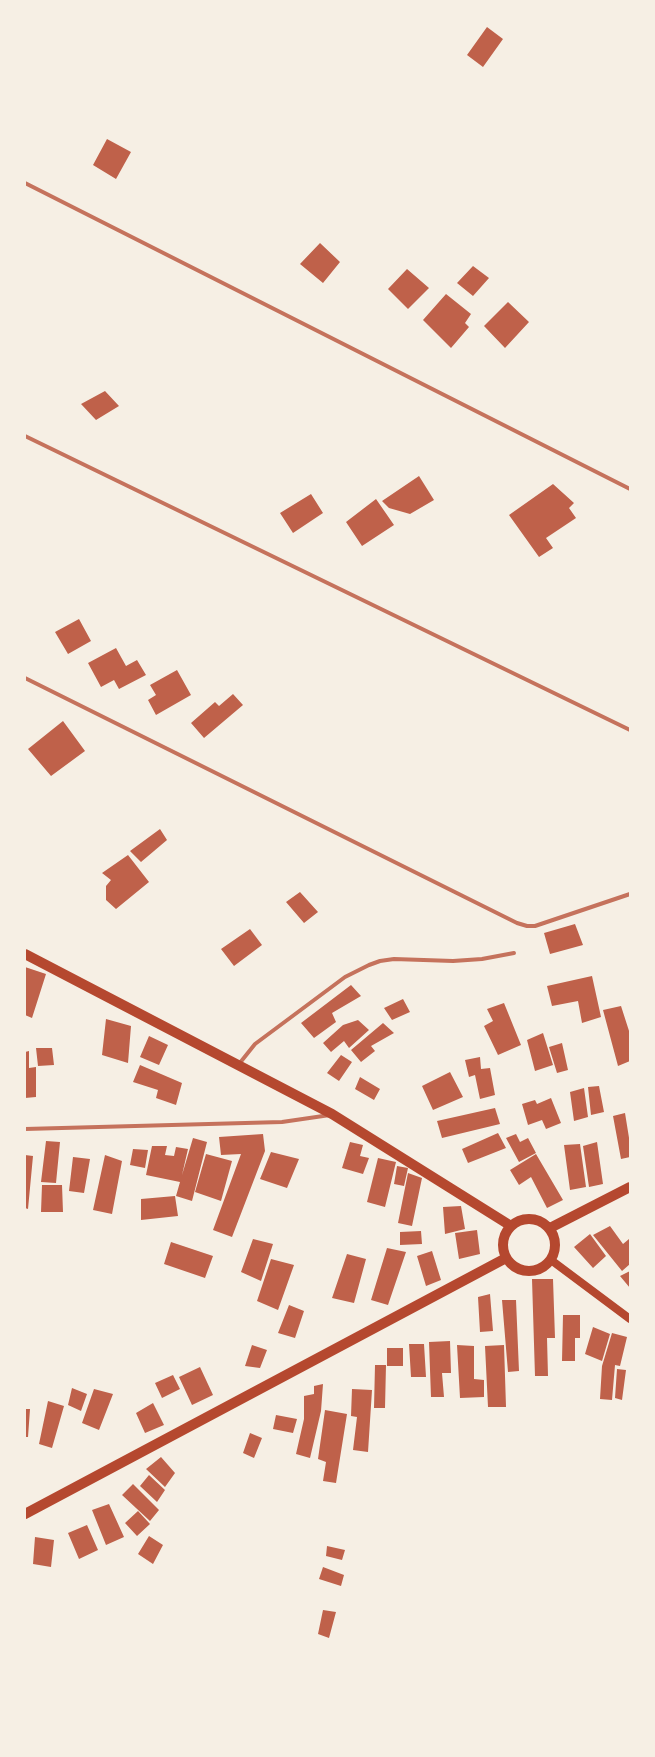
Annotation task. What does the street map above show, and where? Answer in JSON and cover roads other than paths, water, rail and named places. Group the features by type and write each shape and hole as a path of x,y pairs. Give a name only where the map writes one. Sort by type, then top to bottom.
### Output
{"main road":[{"path":"25,954 332,1114 511,1226"},
{"path":"550,1228 630,1188"},
{"path":"527,1218 535,1219 543,1222 550,1228 556,1244 554,1253 544,1266 536,1270 528,1271 519,1269 506,1258 503,1249 503,1241 511,1226 518,1221 527,1218"},
{"path":"25,1514 506,1258"},
{"path":"550,1260 630,1319"}],"street":[{"path":"25,183 630,489"},
{"path":"25,436 630,730"},
{"path":"25,678 517,923 527,926 535,926 630,894"},
{"path":"238,1066 254,1044 345,977 369,965 380,961 394,959 453,962 482,959 514,953"},
{"path":"25,1129 282,1122 332,1114"}]}
